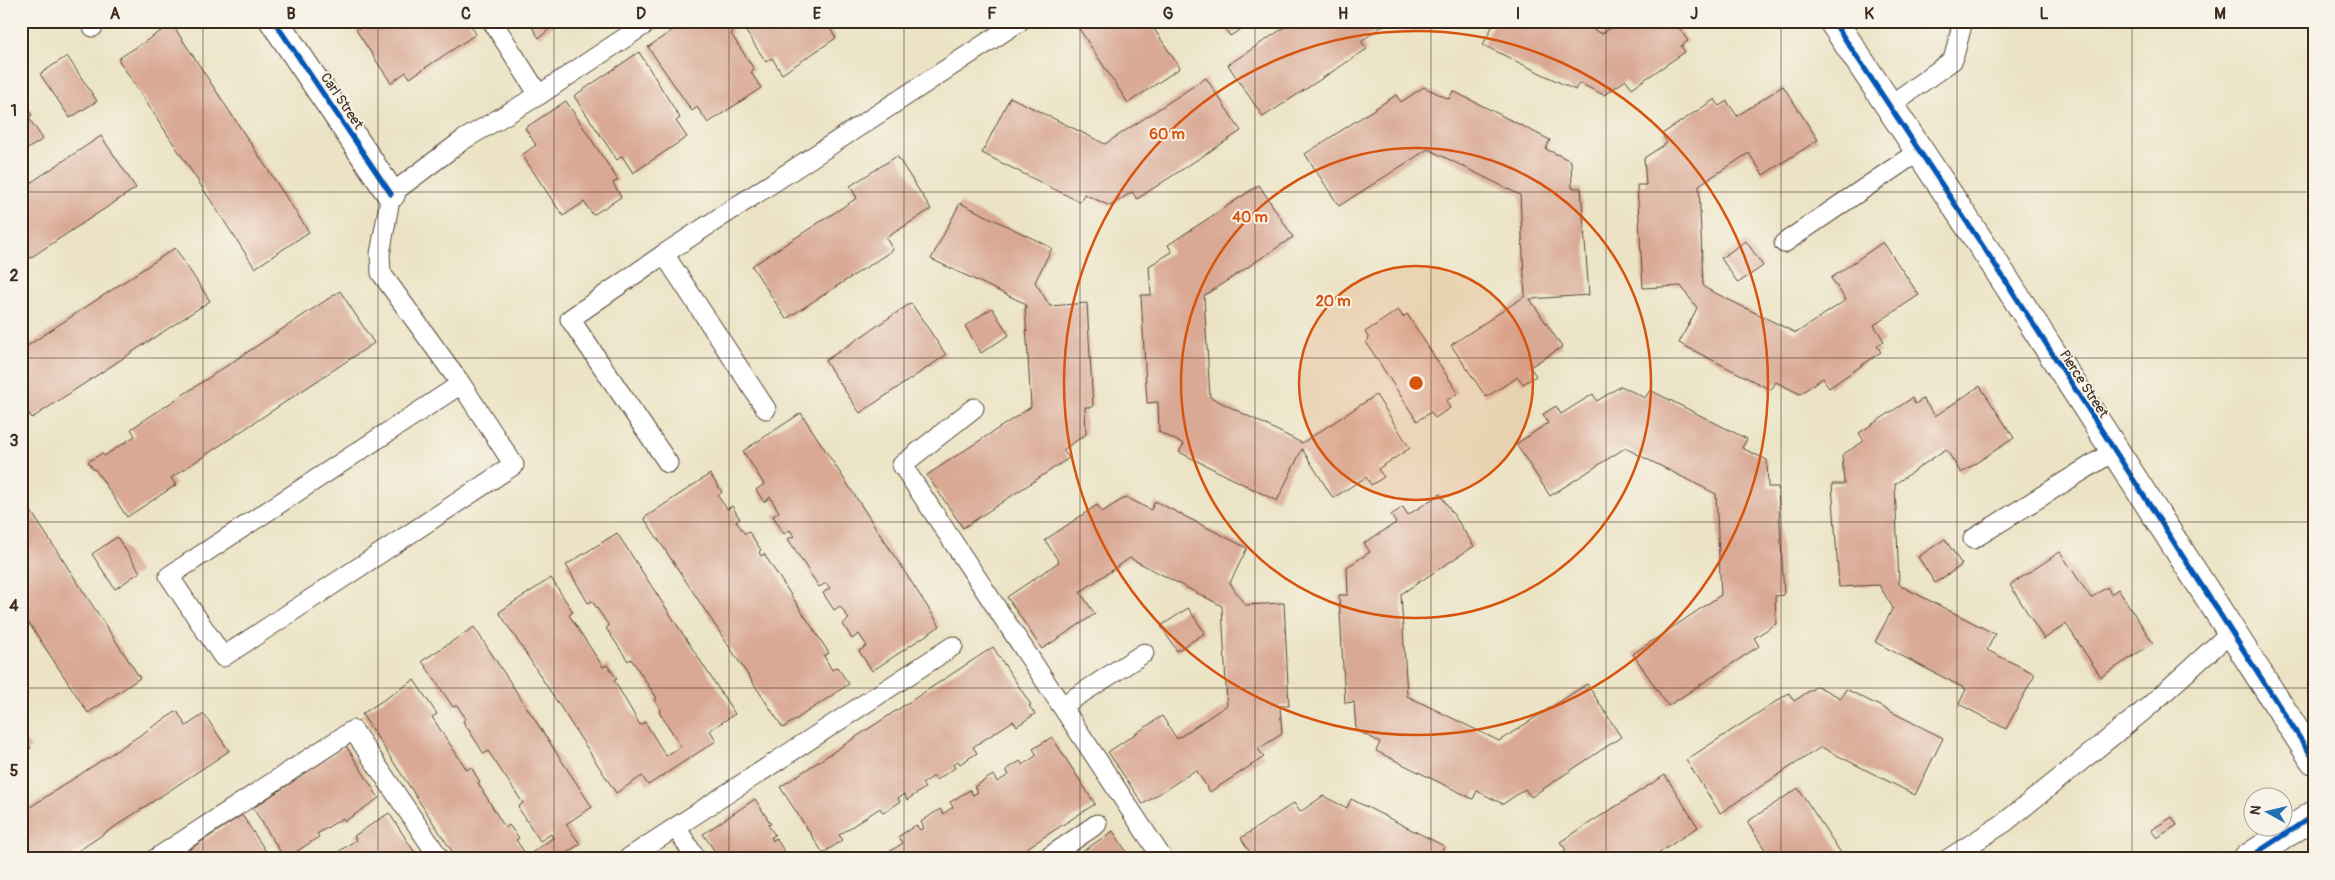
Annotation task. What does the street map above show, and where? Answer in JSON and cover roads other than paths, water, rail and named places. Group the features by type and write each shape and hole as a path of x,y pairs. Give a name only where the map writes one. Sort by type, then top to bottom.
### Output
{"street":[{"name":"Carl Street","path":"274,21 391,194"},
{"name":"Pierce Street","path":"1833,21 1994,263 2230,633 2314,760"},
{"path":"2247,859 2314,815"}],"lane":[{"path":"492,21 539,95"},
{"path":"461,384 169,576 223,656 514,465 461,384 381,273 380,254 391,194 463,140 539,95 650,21"},
{"path":"668,463 570,319 664,254 1020,21"},
{"path":"1890,106 1952,60 1963,21"},
{"path":"1784,243 1919,151"},
{"path":"664,254 766,409"},
{"path":"974,408 902,465 1163,859"},
{"path":"1973,539 2114,451"},
{"path":"1948,859 2004,823 2147,708 2230,633"},
{"path":"627,859 953,646"},
{"path":"1062,706 1144,653"},
{"path":"155,859 353,730 440,859"},
{"path":"1046,859 1097,824"},
{"path":"676,827 696,859"}]}
